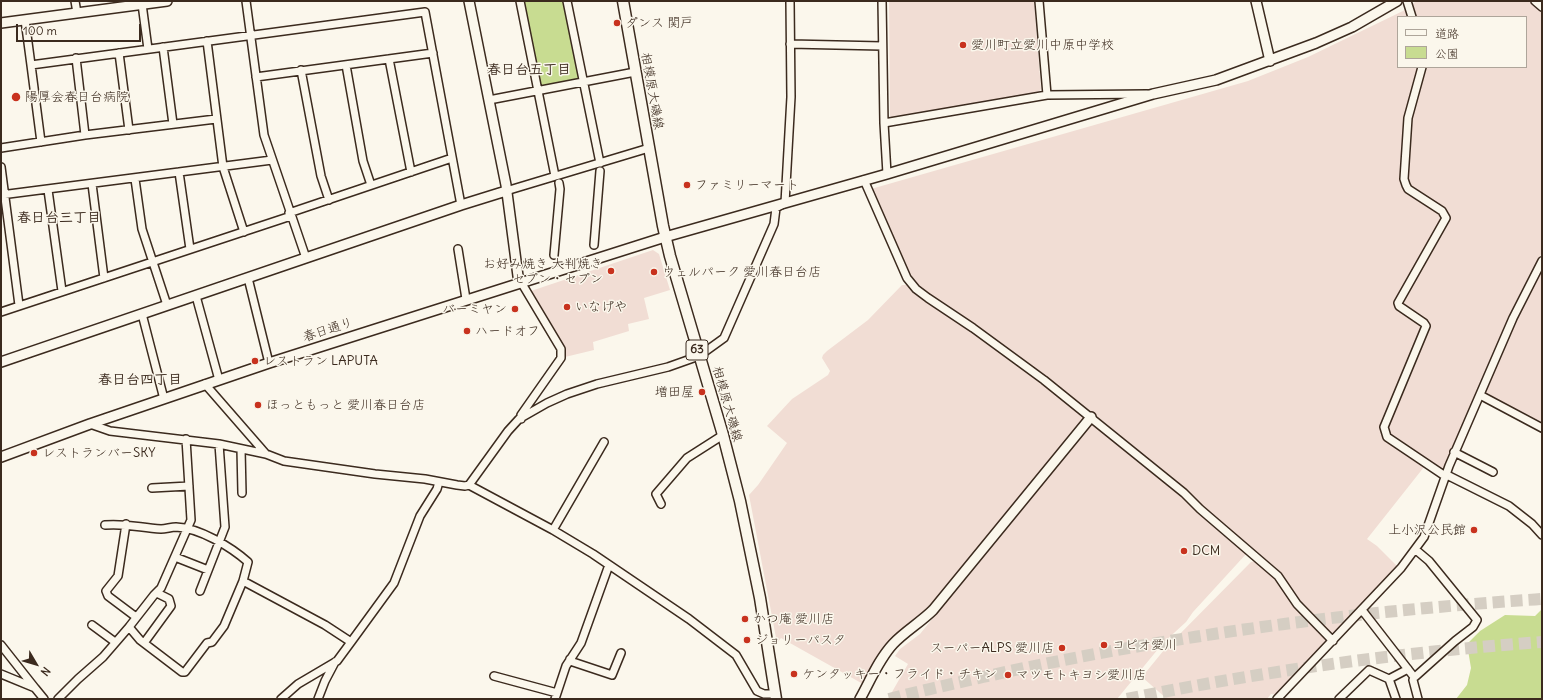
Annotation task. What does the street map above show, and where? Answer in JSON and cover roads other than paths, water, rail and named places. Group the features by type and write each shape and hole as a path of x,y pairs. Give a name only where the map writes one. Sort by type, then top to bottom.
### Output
{"main road":[{"name":"相模原大磯線","path":"622,1 665,237 723,435 740,501 760,598 776,696"}],"street":[{"path":"75,1 76,13"},
{"path":"1,23 167,1"},
{"path":"246,1 264,135 290,215 306,258"},
{"path":"469,1 506,191 518,276 561,349 561,358 521,415 521,418"},
{"path":"520,1 555,176"},
{"path":"566,1 600,163"},
{"path":"469,485 508,431 521,418 547,403 567,394 597,384 668,367 699,356 724,338 774,224 776,208 785,203 791,96 790,1"},
{"path":"882,1 884,123 887,174"},
{"path":"1039,1 1047,95"},
{"path":"1256,1 1270,61"},
{"name":"春日通り","path":"1,457 205,384 466,299 665,237 887,174 1153,94 1216,80 1316,43 1352,27 1397,1"},
{"path":"1407,1 1412,16"},
{"path":"1535,1 1542,7"},
{"path":"142,4 148,49"},
{"path":"31,65 425,12 461,205"},
{"path":"25,20 41,142"},
{"path":"207,41 223,166 244,232"},
{"path":"790,44 882,46"},
{"path":"163,47 173,124"},
{"path":"119,53 129,130"},
{"path":"256,77 433,53"},
{"path":"76,58 84,135"},
{"path":"389,59 411,172"},
{"path":"346,65 363,161 371,186"},
{"path":"1422,68 1408,118 1404,179 1408,189 1442,211 1446,218 1398,303 1399,306 1426,326 1384,427 1387,437 1445,475 1504,504 1532,524 1542,535"},
{"path":"301,70 321,176 329,200"},
{"path":"489,100 635,72"},
{"path":"884,123 1047,95 1153,94"},
{"path":"1,148 84,135 216,119"},
{"path":"1,362 461,205 649,148"},
{"path":"1,312 244,232 329,200 452,158"},
{"path":"3,195 272,160"},
{"path":"1,167 3,195 19,306"},
{"path":"594,245 600,171"},
{"path":"179,172 190,249"},
{"path":"135,178 142,229 152,262 168,305"},
{"path":"864,180 907,278 916,289 973,328 1044,380 1184,493 1200,509 1278,576 1297,604 1333,641"},
{"path":"554,256 560,190 559,183"},
{"path":"92,184 104,278"},
{"path":"48,190 62,291"},
{"path":"458,249 466,299"},
{"path":"1277,699 1401,568 1416,550 1424,537 1454,452 1513,318 1542,261"},
{"path":"248,278 269,363"},
{"path":"196,296 219,380"},
{"path":"142,314 164,398"},
{"path":"205,384 266,454"},
{"path":"1480,395 1542,428"},
{"path":"860,699 887,651 894,643 934,610 1091,417"},
{"path":"90,424 110,431 219,444 266,454 284,461 461,486 469,485 553,530 609,565 689,619 731,650 742,663 757,691 776,696"},
{"path":"661,504 656,494 687,458 723,435"},
{"path":"58,699 103,657 129,627 154,594 161,588 191,520 186,439"},
{"path":"553,530 604,442"},
{"path":"200,591 219,544 218,541 225,527 219,444"},
{"path":"240,449 242,492"},
{"path":"1454,452 1490,468"},
{"path":"318,699 324,680 394,583 420,516 437,489 439,482"},
{"path":"152,488 189,486"},
{"path":"1500,512 1504,504"},
{"path":"126,524 118,576 106,591 108,596 136,617"},
{"path":"105,525 126,524 162,529 176,527 188,529 231,548 236,554 248,562 243,581 224,626 212,642 208,643 185,672 182,672 144,643 129,627"},
{"path":"1414,677 1473,627 1478,620 1430,561 1416,550"},
{"path":"175,557 208,570"},
{"path":"494,676 556,696 566,666 581,643 609,565"},
{"path":"243,581 325,625 351,642"},
{"path":"144,643 171,606 169,599 157,593"},
{"path":"1362,610 1414,677 1413,680 1418,699"},
{"path":"92,626 115,642"},
{"path":"1,645 44,699"},
{"path":"570,659 573,662 612,675 621,653"},
{"path":"281,699 298,684 337,661"},
{"path":"1390,679 1408,669"},
{"path":"1339,699 1369,670 1390,679"},
{"path":"1,674 35,688"},
{"path":"1390,679 1396,699"}],"tunnel":[{"path":"889,699 1052,662 1191,637 1401,610 1542,599"},
{"path":"1127,699 1282,671 1437,651 1542,642"}],"place":[{"name":"ダンス 関戸","path":"617,23"},
{"name":"愛川町立愛川中原中学校","path":"963,45"},
{"name":"陽厚会春日台病院","path":"16,97"},
{"name":"ファミリーマート","path":"687,185"},
{"name":"お好み焼き 大判焼き セブン・セブン","path":"611,271"},
{"name":"ウェルパーク 愛川春日台店","path":"654,272"},
{"name":"いなげや","path":"567,307"},
{"name":"バーミヤン","path":"515,309"},
{"name":"ハードオフ","path":"467,331"},
{"name":"レストラン LAPUTA","path":"255,361"},
{"name":"増田屋","path":"702,392"},
{"name":"ほっともっと 愛川春日台店","path":"258,405"},
{"name":"レストランバーSKY","path":"34,453"},
{"name":"上小沢公民館","path":"1474,530"},
{"name":"DCM","path":"1184,551"},
{"name":"かつ庵 愛川店","path":"745,619"},
{"name":"ジョリーパスタ","path":"747,640"},
{"name":"コピオ愛川","path":"1104,645"},
{"name":"スーパーALPS 愛川店","path":"1062,648"},
{"name":"ケンタッキー・フライド・チキン","path":"794,674"},
{"name":"マツモトキヨシ愛川店","path":"1008,675"}],"district":[{"name":"春日台五丁目","path":"529,70"},
{"name":"春日台三丁目","path":"59,218"},
{"name":"春日台四丁目","path":"140,380"}]}
